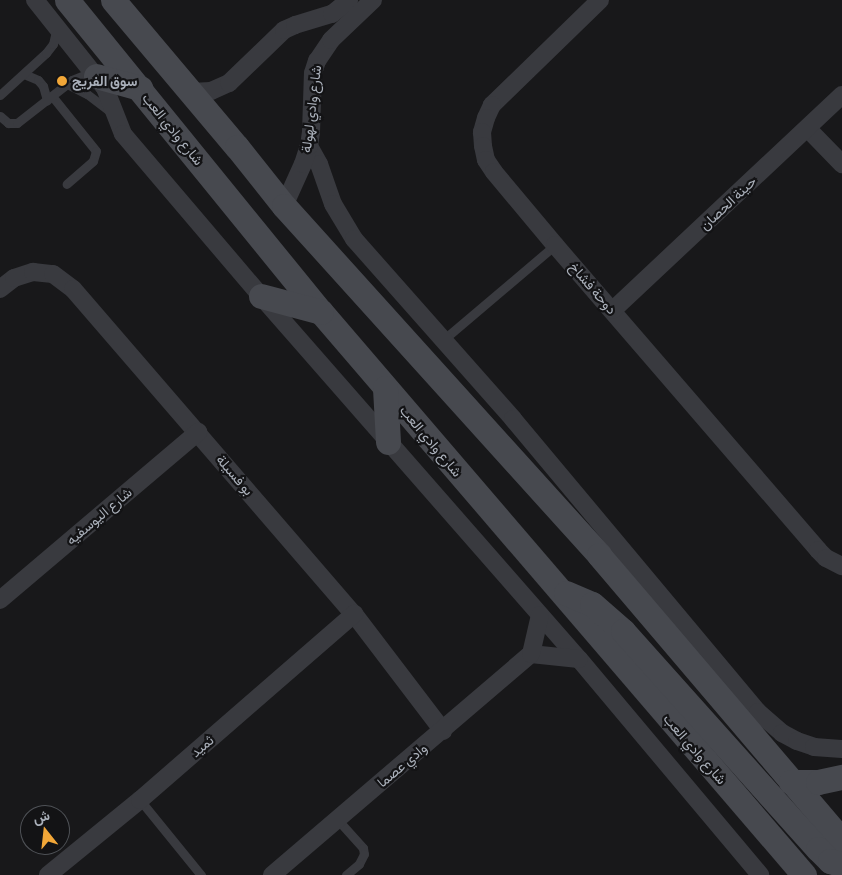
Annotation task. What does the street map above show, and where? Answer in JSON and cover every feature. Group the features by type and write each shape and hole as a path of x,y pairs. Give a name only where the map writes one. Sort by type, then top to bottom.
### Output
{"street":[{"path":"36,0 105,88 123,134 260,296 540,614 760,875"},
{"name":"شارع وادي العب","path":"67,0 385,388 804,875"},
{"path":"113,0 284,206 599,555 791,782 834,838 830,861 842,865"},
{"path":"191,92 211,91 230,83 284,30 295,25 320,20 332,14 349,0"},
{"name":"شارع وادي لهولة","path":"284,206 303,164 308,146 311,132 313,74 317,61 331,40 372,0"},
{"name":"دوحة فشاخ","path":"600,0 492,106 482,132 482,146 486,160 555,245 818,550 826,558 842,566"},
{"path":"96,76 140,88"},
{"name":"حينة الحصان","path":"613,310 808,129 842,95"},
{"path":"808,129 842,164"},
{"path":"308,146 319,164 333,204 346,228 513,419 758,712 776,728 797,741 814,747 842,749"},
{"name":"بو فسيلة","path":"0,289 14,278 33,272 53,274 63,280 198,432 354,614 443,731"},
{"path":"260,296 321,312"},
{"path":"385,388 388,442"},
{"name":"شارع اليوسفيه","path":"0,600 198,432"},
{"path":"559,591 592,604 623,630 834,838"},
{"name":"ثميد","path":"48,875 140,800 354,614"},
{"path":"540,614 531,654 578,659"},
{"name":"وادي عصما","path":"277,873 338,818 443,731 531,654"},
{"path":"791,782 818,782 842,777"},
{"path":"810,875 811,860 834,838"}],"lane":[{"path":"0,95 24,74 53,44 57,27"},
{"path":"24,74 32,76 43,86 49,98 96,151 93,161 68,184"},
{"path":"0,116 8,123 18,123 79,76 96,76"},
{"path":"67,84 97,100 114,115"},
{"path":"444,340 555,245"},
{"path":"140,800 202,875"},
{"path":"338,818 363,848 364,854 359,864 346,875"}],"place":[{"name":"سوق الفريج","path":"62,81"}]}
